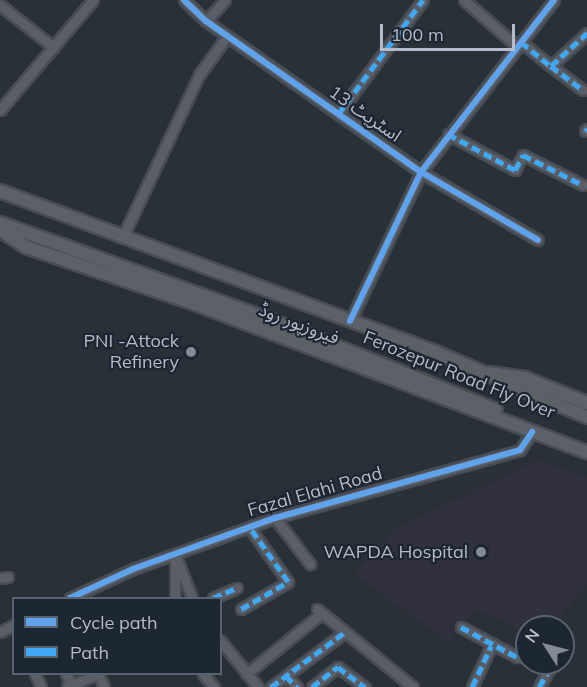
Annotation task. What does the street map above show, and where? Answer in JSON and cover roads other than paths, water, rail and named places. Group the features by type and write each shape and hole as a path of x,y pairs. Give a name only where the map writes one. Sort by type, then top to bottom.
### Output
{"main road":[{"name":"فیروزپور روڈ","path":"0,191 350,321 485,373 516,391 587,417"},
{"name":"Ferozepur Road Fly Over","path":"0,223 81,251 587,445"},
{"name":"فیروزپور روڈ","path":"0,230 26,247 187,301 587,452"},
{"name":"فیروزپور روڈ","path":"485,373 518,376 587,403"}],"street":[{"path":"0,110 93,0"},
{"name":"اسٹریٹ 13","path":"184,0 206,21 421,172 538,240"},
{"path":"206,21 225,0"},
{"path":"338,114 423,0"},
{"path":"464,0 520,45 583,90"},
{"path":"350,321 421,172 448,134 554,0"},
{"path":"0,5 53,47"},
{"path":"551,66 587,33"},
{"path":"123,236 199,75 227,36"},
{"path":"448,134 515,170 523,155 583,185"},
{"name":"Fazal Elahi Road","path":"72,597 175,554 275,518 520,450 532,432"},
{"path":"275,518 310,564"},
{"path":"241,609 288,582 249,527"},
{"path":"175,554 175,597"},
{"path":"175,554 192,597"},
{"path":"215,597 237,588"},
{"path":"246,674 319,611 413,687"},
{"path":"461,627 491,646 515,656"},
{"path":"271,687 345,632"},
{"path":"222,643 258,687"},
{"path":"472,687 491,646"},
{"path":"312,687 338,667 365,687"},
{"path":"70,686 95,675"},
{"path":"204,675 214,687"},
{"path":"286,676 297,687"}],"place":[{"name":"PNI -Attock Refinery","path":"191,352"},
{"name":"WAPDA Hospital","path":"481,552"}]}
